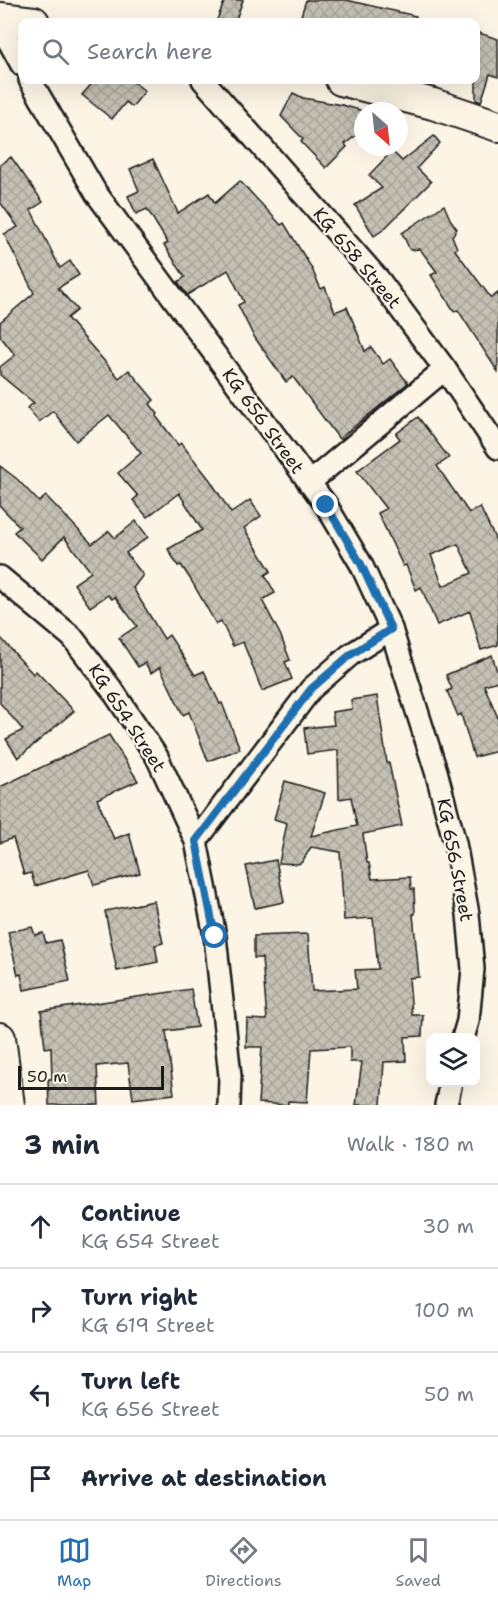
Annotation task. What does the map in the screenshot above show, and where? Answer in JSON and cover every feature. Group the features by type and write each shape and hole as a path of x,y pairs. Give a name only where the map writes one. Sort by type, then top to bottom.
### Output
{"street":[{"path":"0,18 18,20"},
{"path":"0,25 18,59"},
{"name":"KG 656 Street","path":"32,84 96,193 326,505 361,564 391,629 436,771 455,843 468,914 473,969 468,1020 464,1033"},
{"name":"KG 658 Street","path":"207,84 380,280 445,369 498,448"},
{"path":"356,84 433,104 498,126"},
{"path":"309,483 445,369"},
{"name":"KG 654 Street","path":"0,577 72,637 113,691 156,757 196,841 215,936 230,1076 229,1105"},
{"path":"196,841 311,689 350,655 391,629"},
{"path":"0,1038 9,1105"},
{"path":"446,1104 451,1087"}],"building":[{"path":"225,0 243,0 236,18 218,18"},
{"path":"306,0 346,0 416,16 416,18 300,18"},
{"path":"480,33 498,39 498,77 490,74 481,102 476,100 476,84 480,84"},
{"path":"92,84 136,84 145,91 132,107 126,102 112,119 82,95"},
{"path":"293,93 303,98 354,108 354,137 345,144 347,147 326,168 301,142 303,139 281,116"},
{"path":"434,136 440,143 417,168 431,182 383,230 374,236 355,205 382,188 369,175 387,156 397,156 402,161"},
{"path":"11,157 43,202 31,210 60,268 70,261 79,275 58,288 77,310 67,318 119,378 129,370 154,400 150,404 158,414 156,416 178,445 181,443 210,480 231,513 250,500 261,516 244,528 271,571 265,575 275,593 262,600 280,634 290,660 285,662 292,679 262,691 243,642 233,646 221,621 216,624 191,580 181,565 178,566 168,549 202,530 179,493 147,517 133,500 138,496 118,473 141,453 109,415 76,441 53,411 39,422 27,408 34,403 0,375 0,367 15,355 0,336 0,322 34,293 4,234 18,227 0,202 0,165"},
{"path":"153,159 178,213 209,193 215,203 240,181 281,225 284,223 311,267 321,289 325,287 335,312 347,307 365,351 371,347 383,364 390,359 408,383 339,439 293,377 286,382 253,335 238,305 244,302 228,270 187,295 178,282 185,277 164,245 168,243 147,209 136,214 128,196 139,191 130,169"},
{"path":"444,205 457,229 452,236 457,248 455,250 491,298 498,293 498,372 458,310 454,311 431,275 437,272 420,249 410,250 402,233"},
{"path":"418,417 449,458 437,466 469,513 480,507 498,545 498,645 481,650 470,611 437,625 421,587 416,590 406,565 403,566 378,513 386,509 357,471 400,439 396,434","holes":["458,544 472,573 443,586 431,555"]},
{"path":"0,466 17,479 39,502 46,496 92,544 109,531 115,538 136,521 148,537 126,553 143,575 133,588 164,639 169,635 195,675 204,671 220,704 222,703 240,749 208,761 189,712 183,715 160,667 151,673 145,663 138,667 119,638 137,626 115,597 112,599 108,595 90,607 74,584 91,572 64,537 42,559 14,532 20,527 0,506"},
{"path":"0,637 33,674 36,671 74,711 18,758 6,739 23,730 0,703"},
{"path":"492,655 498,681 484,685 498,718 498,751 474,757 461,714 458,716 447,691 452,689 446,675"},
{"path":"377,696 387,763 389,763 402,826 363,834 372,879 410,877 411,889 414,889 415,914 413,914 419,977 409,978 412,1015 423,1015 422,1036 405,1037 406,1061 384,1062 381,1105 356,1105 362,1062 350,1062 350,1047 311,1049 307,1102 288,1101 288,1105 258,1103 262,1047 246,1047 247,1019 267,1020 262,958 254,958 254,936 308,934 312,991 357,989 355,970 378,969 373,918 344,920 340,852 311,847 302,862 298,864 279,863 287,823 274,819 285,781 325,793 311,836 357,826 351,797 339,799 338,750 307,754 304,728 334,725 332,712 352,709 351,700"},
{"path":"109,735 138,781 97,799 114,839 129,833 140,873 94,885 89,870 35,886 31,873 24,875 13,838 0,843 0,787"},
{"path":"276,860 284,902 255,908 246,866"},
{"path":"154,901 163,943 155,945 158,962 117,971 105,911"},
{"path":"32,927 35,935 43,933 46,943 60,940 70,981 24,990 8,932"},
{"path":"191,989 197,1027 166,1031 174,1094 133,1099 128,1063 97,1066 99,1105 49,1105 48,1079 52,1079 51,1047 45,1048 41,1011"}],"route":[{"path":"215,936 196,841 311,689 350,655 391,629 361,564 326,505"}]}
